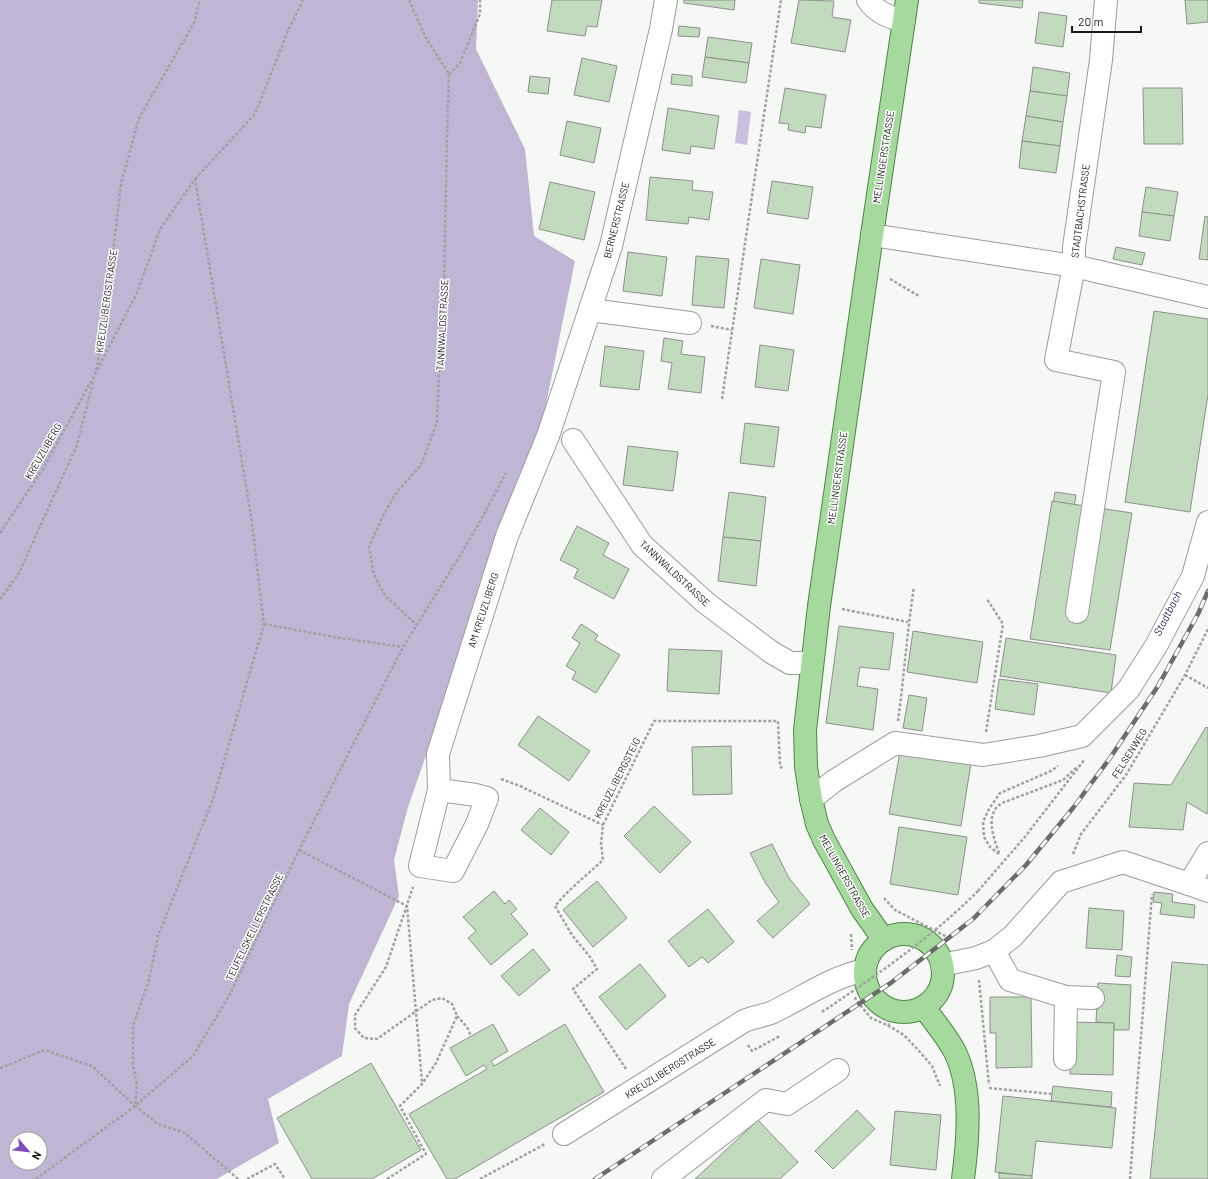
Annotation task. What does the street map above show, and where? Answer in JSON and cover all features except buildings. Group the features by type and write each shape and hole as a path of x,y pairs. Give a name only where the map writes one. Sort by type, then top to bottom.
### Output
{"main road":[{"name":"MELLINGERSTRASSE","path":"884,940 862,909 824,840 811,799 806,767 805,730 819,606 907,0"},
{"path":"908,934 920,937 930,944 938,953 942,965 943,977 940,989 933,999 924,1007 913,1011 902,1012 891,1010 881,1005 872,995 867,983 865,970 868,958 875,948 884,940 895,935 908,934"},
{"path":"924,1007 955,1051 963,1074 968,1121 963,1179"}],"street":[{"name":"BERNERSTRASSE","path":"548,436 611,246 661,29 666,0"},
{"path":"868,0 885,16 904,21"},
{"name":"STADTBACHSTRASSE","path":"872,235 1074,266 1074,247 1101,60 1106,0"},
{"path":"1077,612 1114,372 1056,360 1074,266 1208,297"},
{"path":"590,310 690,323"},
{"name":"AM KREUZLIBERG","path":"420,866 439,790 438,754 507,536 548,436"},
{"name":"TANNWALDSTRASSE","path":"573,440 642,545 706,603 771,652 790,663 812,663"},
{"path":"811,799 834,781 895,743 983,755 1039,746 1082,736 1128,690 1156,646 1193,576 1208,522"},
{"path":"420,866 453,871 477,824 487,798 439,790"},
{"path":"942,965 976,958 994,951 1013,936 1061,882 1123,862 1198,887 1208,854"},
{"path":"994,951 1010,980 1066,997 1093,998"},
{"name":"KREUZLIBERGSTRASSE","path":"564,1134 636,1090 744,1020 775,1011 832,980 850,973 865,970"},
{"path":"1064,1059 1066,997"},
{"path":"663,1179 766,1100 788,1104 838,1070"}],"path":[{"name":"KREUZLIBERGSTRASSE","path":"0,599 18,575 77,445 96,374 104,336 121,184 139,118 194,23 200,0"},
{"path":"96,374 137,293 160,229 195,179 255,114 288,31 303,0"},
{"path":"409,0 426,38 449,74 460,63 480,14 480,0"},
{"path":"722,399 781,0"},
{"name":"TANNWALDSTRASSE","path":"417,625 386,597 374,575 369,547 383,516 396,493 421,465 437,422 444,285 446,138 449,74"},
{"path":"136,1106 137,1086 133,1065 133,1026 149,980 158,936 213,799 264,624 252,516 195,179"},
{"path":"890,279 919,296"},
{"name":"KREUZLIBERG","path":"0,533 43,469 96,374"},
{"name":"TEUFELSKELLERSTRASSE","path":"36,1179 136,1106 194,1056 230,994 299,850 403,647 483,516 507,471"},
{"path":"895,743 903,685 908,622 914,587"},
{"path":"983,755 1003,624 987,599"},
{"path":"842,609 908,622"},
{"path":"264,624 340,638 403,647"},
{"name":"FELSENWEG","path":"1061,882 1081,834 1126,775 1185,675 1208,629"},
{"path":"1185,675 1208,688"},
{"name":"KREUZLIBERGSTEIG","path":"487,798 500,779 520,786 603,825 654,721 778,721 780,766"},
{"path":"822,1012 895,962 956,913 978,891 1024,838 1084,761 1063,780 1002,803 995,810 992,817 992,826 999,854 990,847 984,837 983,822 996,798 1000,793 1051,771 1069,759 1082,736"},
{"path":"603,825 601,843 603,860 565,894 555,906 572,935 590,957 597,969 573,989 624,1064 636,1090"},
{"path":"299,850 407,906"},
{"path":"420,866 386,967 355,1014 355,1028 364,1038 377,1039 432,1000 442,998 452,1004 456,1016 467,1027 471,1036"},
{"path":"1130,1179 1153,872"},
{"path":"882,896 895,910 954,940"},
{"path":"407,906 422,1084"},
{"path":"881,1005 889,1026 904,1035 932,1066 941,1087"},
{"path":"387,1179 426,1154 400,1106 422,1084 436,1063 456,1016"},
{"path":"0,1068 46,1050 92,1066 158,1124 185,1133 238,1179"},
{"path":"989,1088 1052,1094"},
{"path":"480,1179 564,1134"},
{"path":"247,1179 275,1164 285,1179"}],"shaded area":[{"path":"0,0 478,0 476,49 525,149 534,236 575,261 542,424 408,807 394,860 399,896 349,1004 342,1056 268,1099 279,1143 217,1179 0,1179"},
{"path":"739,110 751,112 747,145 735,143"}],"railway":[{"path":"595,1179 892,982 973,919 1026,865 1073,808 1110,758 1158,686 1198,614 1208,591"}],"water label":[{"name":"Stadtbach","path":"1167,613"}]}
